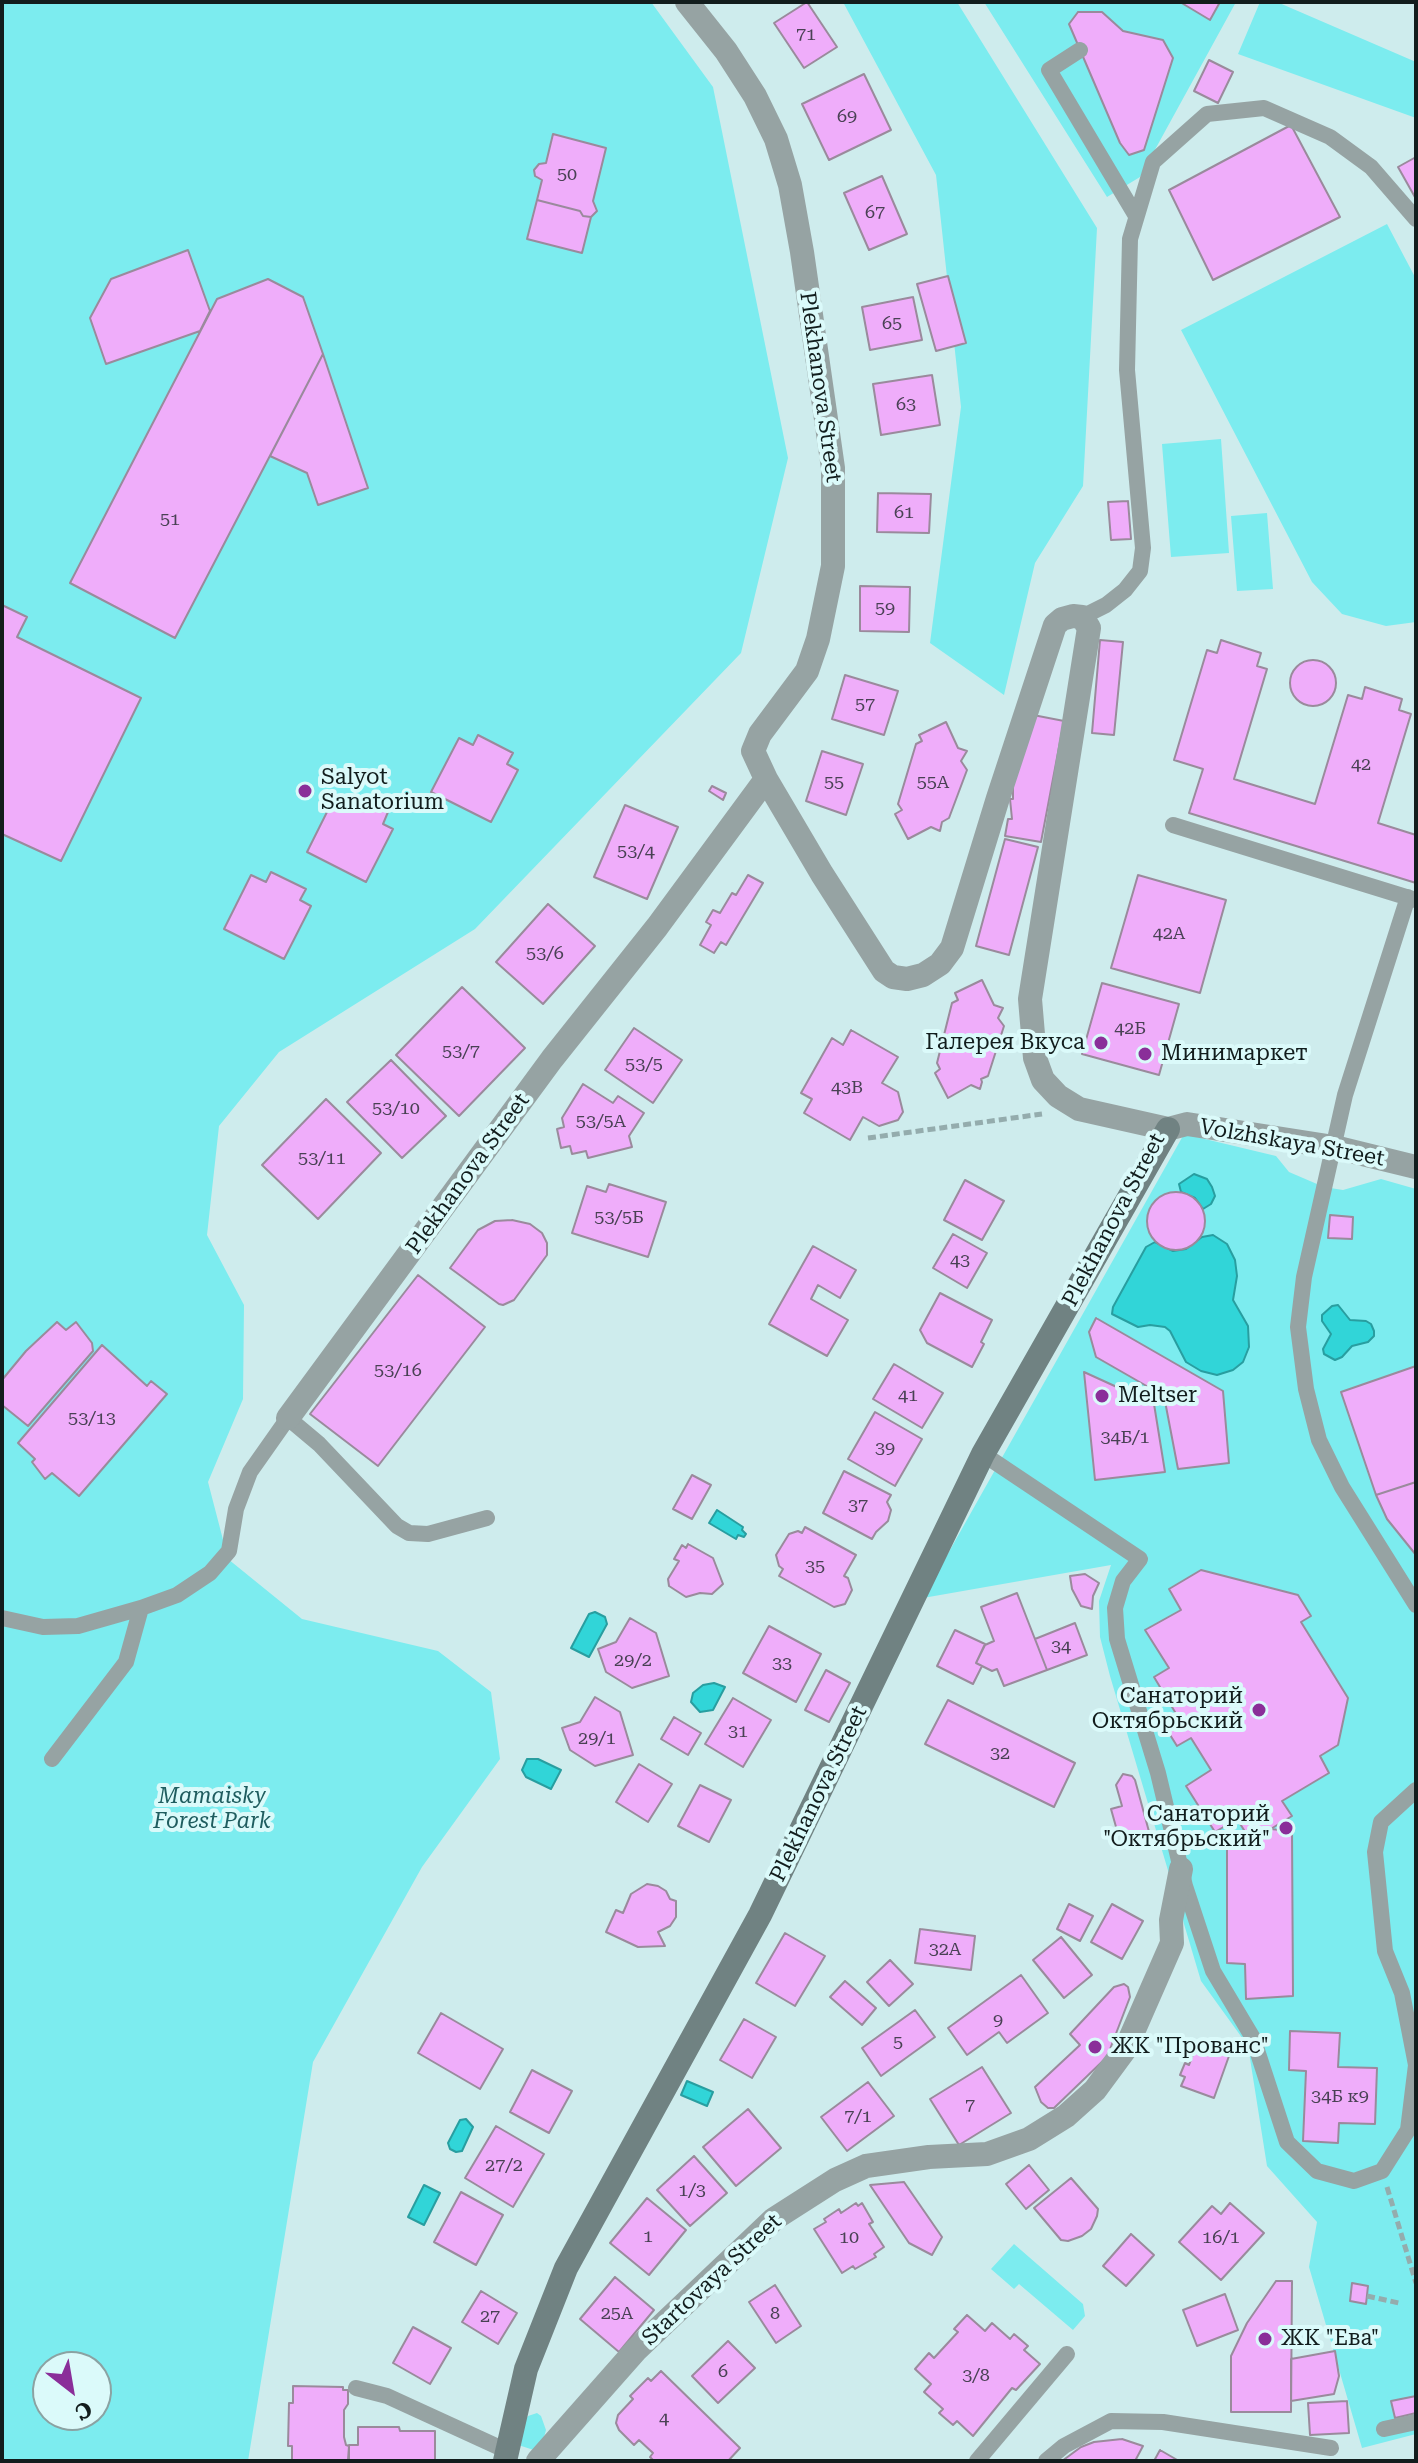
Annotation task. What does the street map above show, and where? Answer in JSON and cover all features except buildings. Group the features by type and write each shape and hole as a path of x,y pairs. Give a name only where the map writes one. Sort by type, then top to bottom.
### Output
{"street":[{"name":"Plekhanova Street","path":"506,2456 526,2369 566,2268 760,1915 983,1454 1168,1129 1079,1109 1058,1096 1043,1080 1035,1058 1030,999 1089,628 1082,617 1062,619 1055,625 952,948 940,964 923,975 907,979 893,977 884,971 755,758 755,743 807,671 818,639 833,566 833,468 793,199 776,139 755,96 726,51 687,2"},
{"name":"Plekhanova Street","path":"288,1418 552,1059 657,927 766,779"},
{"name":"Volzhskaya Street","path":"1168,1129 1187,1124 1334,1147 1416,1167"},
{"name":"Startovaya Street","path":"538,2461 636,2350 774,2219 835,2180 866,2166 929,2157 987,2154 1029,2139 1066,2116 1095,2090 1126,2048 1172,1943 1171,1920 1181,1869"}],"lane":[{"path":"1080,50 1049,70 1136,216"},
{"path":"1082,617 1106,605 1125,590 1140,571 1143,548 1127,370 1130,239 1153,162 1207,114 1264,108 1330,137 1371,167 1416,219"},
{"path":"1173,825 1412,899 1345,1095 1304,1277 1298,1327 1306,1389 1319,1440 1342,1487 1416,1605"},
{"path":"2,1618 43,1627 78,1626 177,1595 210,1573 229,1551 236,1509 250,1472 288,1418 319,1444 397,1526 409,1533 428,1534 487,1518"},
{"path":"983,1454 1140,1559 1123,1581 1119,1594 1115,1608 1117,1639 1158,1773 1181,1869 1213,1971 1253,2038 1287,2142 1317,2171 1354,2181 1382,2171 1408,2130 1416,2065 1402,1993 1385,1951 1375,1852 1381,1822 1416,1790"},
{"path":"52,1759 126,1662 141,1608"},
{"path":"977,2461 1067,2354"},
{"path":"356,2388 387,2396 506,2456"},
{"path":"1046,2461 1064,2446 1111,2421 1163,2422 1331,2448"},
{"path":"1384,2429 1416,2422"}],"path":[{"path":"868,1138 1079,1109"},
{"path":"1382,2171 1416,2283"},
{"path":"1367,2296 1399,2303"}],"green space":[{"name":"Salyot Sanatorium","path":"2,2 651,2 713,87 788,458 741,653 475,929 279,1052 219,1126 207,1235 244,1305 243,1399 208,1482 228,1559 302,1619 438,1651 491,1692 500,1759 422,1867 313,2062 248,2461 2,2461"},
{"path":"843,2 957,2 1097,228 1083,486 1035,563 1004,695 930,643 961,407 936,175"},
{"path":"984,2 1236,2 1140,177 1107,197"},
{"path":"1260,2 1277,2 1416,62 1416,118 1238,54"},
{"path":"1387,224 1416,279 1416,622 1386,626 1342,614 1312,582 1181,330"},
{"path":"1221,439 1229,553 1171,557 1162,444"},
{"path":"1267,513 1273,589 1237,591 1231,516"},
{"name":"Санаторий \"Октябрьский\"","path":"1184,1134 1276,1156 1289,1172 1324,1187 1343,1190 1381,1179 1416,1189 1416,2434 1362,2448 1309,2267 1317,2222 1267,2166 1248,2046 1201,1981 1110,1676 1100,1637 1099,1601 1111,1565 923,1598"},
{"path":"1014,2244 1083,2304 1085,2316 1073,2330 1019,2284 1014,2289 991,2269"},
{"path":"537,2413 546,2430 540,2452 512,2443 528,2416"}],"shaded area":[{"path":"1194,1174 1207,1179 1215,1196 1211,1204 1203,1209 1195,1198 1181,1192 1179,1184"},
{"path":"1213,1235 1227,1244 1235,1260 1237,1276 1233,1300 1248,1326 1249,1347 1243,1362 1233,1370 1217,1375 1201,1371 1186,1362 1165,1327 1138,1327 1112,1314 1146,1247 1155,1242 1173,1251 1186,1249 1202,1237"},
{"path":"1338,1305 1350,1320 1371,1324 1374,1336 1368,1342 1352,1346 1335,1360 1324,1354 1323,1349 1331,1334 1322,1321 1322,1315"},
{"path":"717,1510 743,1527 744,1537 738,1535 736,1539 709,1523"},
{"path":"595,1612 605,1617 607,1624 589,1657 571,1648 589,1614"},
{"path":"714,1683 725,1687 713,1710 700,1712 691,1702 693,1693 703,1685"},
{"path":"527,1759 538,1759 561,1770 551,1789 526,1777 522,1770"},
{"path":"687,2081 713,2092 707,2106 681,2095"},
{"path":"466,2119 473,2127 462,2151 456,2152 450,2149 448,2143 460,2120"},
{"path":"424,2185 440,2193 424,2225 408,2217"}],"place":[{"name":"Salyot Sanatorium","path":"305,791"},
{"name":"Галерея Вкуса","path":"1101,1043"},
{"name":"Минимаркет","path":"1145,1054"},
{"name":"Meltser","path":"1102,1396"},
{"name":"Санаторий Октябрьский","path":"1259,1710"},
{"name":"Санаторий \"Октябрьский\"","path":"1286,1828"},
{"name":"ЖК \"Прованс\"","path":"1095,2047"},
{"name":"ЖК \"Ева\"","path":"1265,2339"}],"park label":[{"name":"Mamaisky Forest Park","path":"212,1810"}]}
